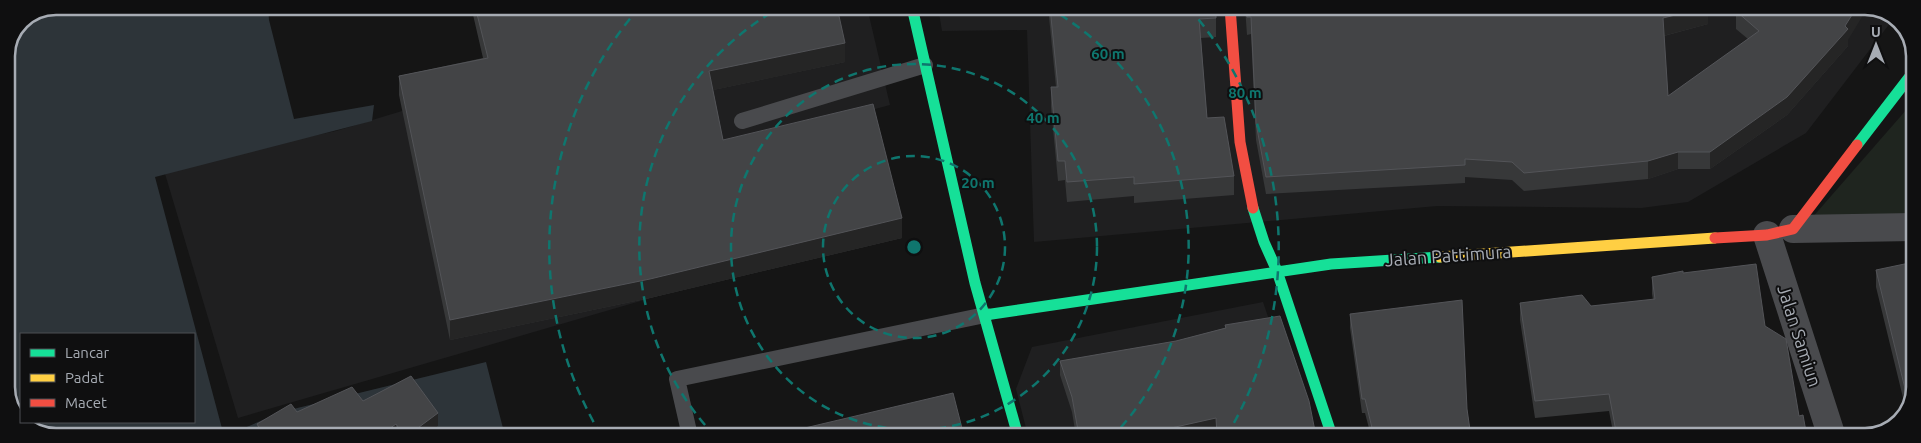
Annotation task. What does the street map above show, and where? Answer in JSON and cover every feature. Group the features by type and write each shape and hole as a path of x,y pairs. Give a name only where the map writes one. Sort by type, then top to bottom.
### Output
{"street":[{"path":"914,15 974,283 985,315 1016,428"},
{"path":"1230,15 1236,113 1252,203 1266,250 1277,271 1329,428"},
{"path":"1780,232 1906,81"},
{"name":"Jalan Pattimura","path":"985,315 1331,264 1780,232 1906,227"},
{"name":"Jalan Samiun","path":"1780,232 1830,428"}],"lane":[{"path":"742,121 925,65"},
{"path":"688,428 677,379 985,315"}],"shaded area":[{"path":"56,15 269,15 294,119 374,105 372,121 155,177 222,428 56,428 40,425 37,423 195,423 195,333 20,333 20,406 18,403 15,389 15,56 18,40 27,27 40,18"},
{"path":"836,15 869,15 890,105 703,155 675,291 238,418 163,167 336,131 709,18 717,51"},
{"path":"939,15 1865,15 1878,17 1890,24 1806,133 1688,202 1641,208 1437,206 1034,242 1027,30 942,31"},
{"path":"1906,110 1906,216 1811,219"},
{"path":"1263,302 1306,428 1026,428 1016,389 1032,347"},
{"path":"486,362 503,428 244,428 281,412"}],"building":[{"path":"477,15 839,15 845,43 709,71 723,140 873,104 902,218 650,279 450,320 399,76 488,58"},
{"path":"1051,15 1216,15 1216,18 1199,19 1207,118 1224,117 1234,176 1134,184 1134,177 1067,182 1065,161 1058,161 1051,87 1058,87"},
{"path":"1247,15 1675,15 1663,18 1668,96 1759,31 1741,15 1852,15 1845,26 1848,29 1787,97 1710,152 1678,152 1648,161 1524,173 1512,162 1465,159 1465,165 1266,177 1256,123 1251,17 1247,17"},
{"path":"1756,264 1765,326 1786,339 1799,416 1803,415 1805,428 1615,428 1609,394 1535,401 1520,303 1582,295 1591,306 1655,299 1652,277 1683,271 1683,273"},
{"path":"1906,264 1906,391 1876,270"},
{"path":"1462,300 1467,409 1470,428 1372,428 1365,399 1362,399 1350,314"},
{"path":"1280,316 1309,401 1314,428 1217,428 1216,418 1171,428 1078,428 1072,397 1060,361 1176,341 1226,328 1225,325"},
{"path":"411,376 438,413 418,428 399,428 396,424 390,428 259,428 257,424 291,404 297,412 352,387 363,401"},
{"path":"953,393 962,428 805,428"}],"traffic: fast":[{"path":"914,15 975,283 1016,428"},
{"path":"1857,145 1906,81"},
{"path":"1253,208 1264,242 1277,271 1329,428"},
{"path":"985,315 1331,264 1440,257"}],"traffic: slow":[{"path":"1440,257 1715,238"}],"traffic: jam":[{"path":"1231,15 1240,142 1253,208"},
{"path":"1715,238 1767,235 1793,229 1857,145"}]}
